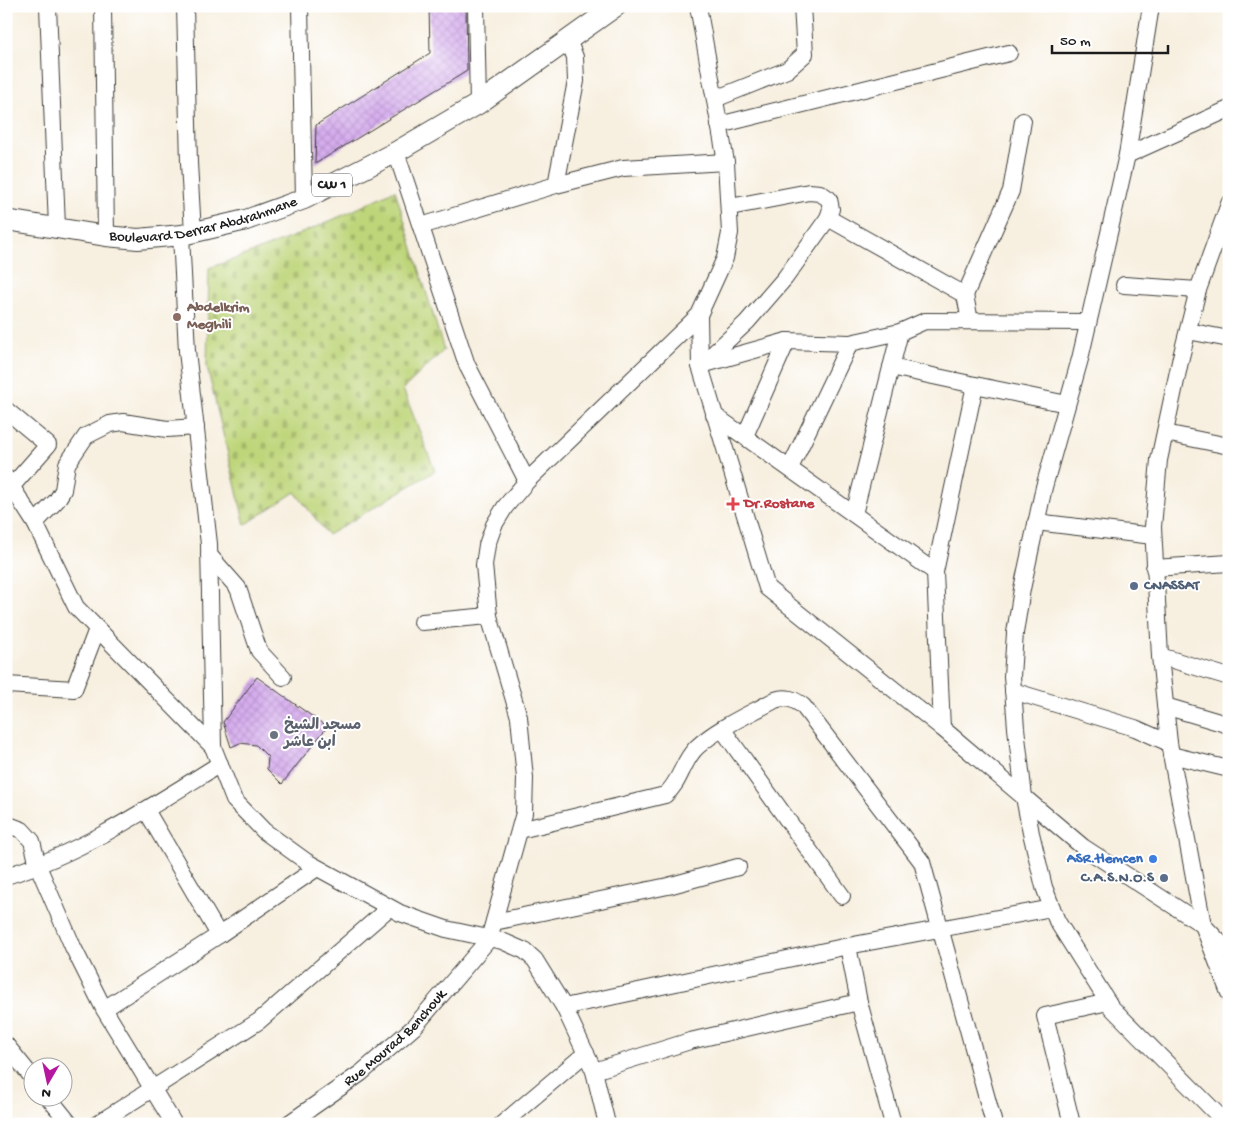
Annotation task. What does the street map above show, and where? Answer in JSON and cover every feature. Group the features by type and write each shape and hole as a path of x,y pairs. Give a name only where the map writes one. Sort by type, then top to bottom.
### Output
{"main road":[{"name":"Boulevard Derrar Abdrahmane","path":"6,220 106,236 138,239 187,234 246,220 304,199 396,152 478,104 616,6"}],"street":[{"path":"48,6 57,227"},
{"path":"103,6 106,236"},
{"path":"185,6 189,163 187,351 209,555 213,747 234,800 264,831 317,868 389,908 446,929 508,943 525,951 535,960 564,1006 594,1071 602,1120"},
{"path":"300,6 304,199"},
{"path":"476,6 478,104"},
{"path":"489,939 524,813 525,778 519,718 489,616 484,565 487,545 494,525 505,507 528,481 700,314 725,258 730,233 726,162 698,6"},
{"path":"715,99 787,70 805,54 802,6"},
{"path":"1151,6 1127,155 1088,322 1036,522 1022,589 1015,633 1013,691 1024,796 1044,887 1057,921 1108,1002 1227,1124"},
{"path":"556,185 576,81 575,58 568,40"},
{"path":"719,125 1009,53"},
{"path":"1127,155 1229,109"},
{"path":"970,321 965,295 1011,191 1023,121"},
{"path":"396,152 467,366 528,481"},
{"path":"421,226 556,185 623,168 726,162"},
{"path":"700,366 747,322 785,278 828,218 831,209 828,199 820,193 809,192 730,207"},
{"path":"1229,204 1198,290 1188,331 1159,460 1153,536 1160,656 1170,749 1203,925 1229,993"},
{"path":"828,218 965,295"},
{"path":"1124,285 1198,290"},
{"path":"700,314 700,366 767,588 942,728 1082,847 1203,925 1229,952"},
{"path":"700,366 787,341 850,343 900,332 925,322 1088,322"},
{"path":"1188,331 1229,339"},
{"path":"854,514 900,332"},
{"path":"745,436 787,341"},
{"path":"790,468 850,343"},
{"path":"891,367 1067,404"},
{"path":"942,728 935,572 975,385"},
{"path":"6,410 48,445 9,482 35,524 76,607 213,747"},
{"path":"714,415 935,572"},
{"path":"35,524 57,500 63,490 67,464 86,436 110,424 123,422 167,429 196,427"},
{"path":"1165,433 1229,446"},
{"path":"1036,522 1153,536"},
{"path":"209,555 238,588 259,651 283,677"},
{"path":"1154,568 1229,563"},
{"path":"422,622 489,616"},
{"path":"6,685 74,689 97,629"},
{"path":"1160,656 1229,677"},
{"path":"1013,691 1135,728 1170,749 1229,769"},
{"path":"520,830 665,795 677,783 689,757 697,747 780,698 795,700 803,706 922,862 994,1124"},
{"path":"1165,706 1229,725"},
{"path":"723,730 842,896"},
{"path":"6,876 38,866 146,810 220,764"},
{"path":"146,810 219,935"},
{"path":"6,824 22,830 32,841 38,866 73,947 104,1009 174,1124"},
{"path":"494,922 668,886 738,867"},
{"path":"104,1009 219,935 317,868"},
{"path":"97,1124 260,1021 389,908"},
{"path":"564,1006 848,946 1052,908"},
{"name":"Rue Mourad Benchouk","path":"297,1121 361,1073 414,1028 489,939"},
{"path":"848,946 859,1002 894,1124"},
{"path":"594,1071 690,1040 859,1002"},
{"path":"1072,1124 1045,1016 1108,1002"},
{"path":"6,1044 22,1064"},
{"path":"502,1124 586,1053"},
{"path":"57,1108 70,1124"}],"green space":[{"path":"395,190 444,350 403,389 435,471 328,535 295,492 245,525 207,367 209,268 304,232"}],"building":[{"path":"429,6 466,6 467,71 315,164 316,125 430,53"},
{"name":"مسجد الشيخ ابن عاشر","path":"257,677 327,727 282,784 267,769 268,757 256,745 240,743 231,747 223,722"}],"place":[{"name":"Abdelkrim Meghili","path":"177,317"},
{"name":"Dr.Rostane","path":"733,504"},
{"name":"CNASSAT","path":"1134,586"},
{"name":"مسجد الشيخ ابن عاشر","path":"274,735"},
{"name":"ASR.tlemcen","path":"1153,859"},
{"name":"C.A.S.N.O.S","path":"1164,878"}]}
